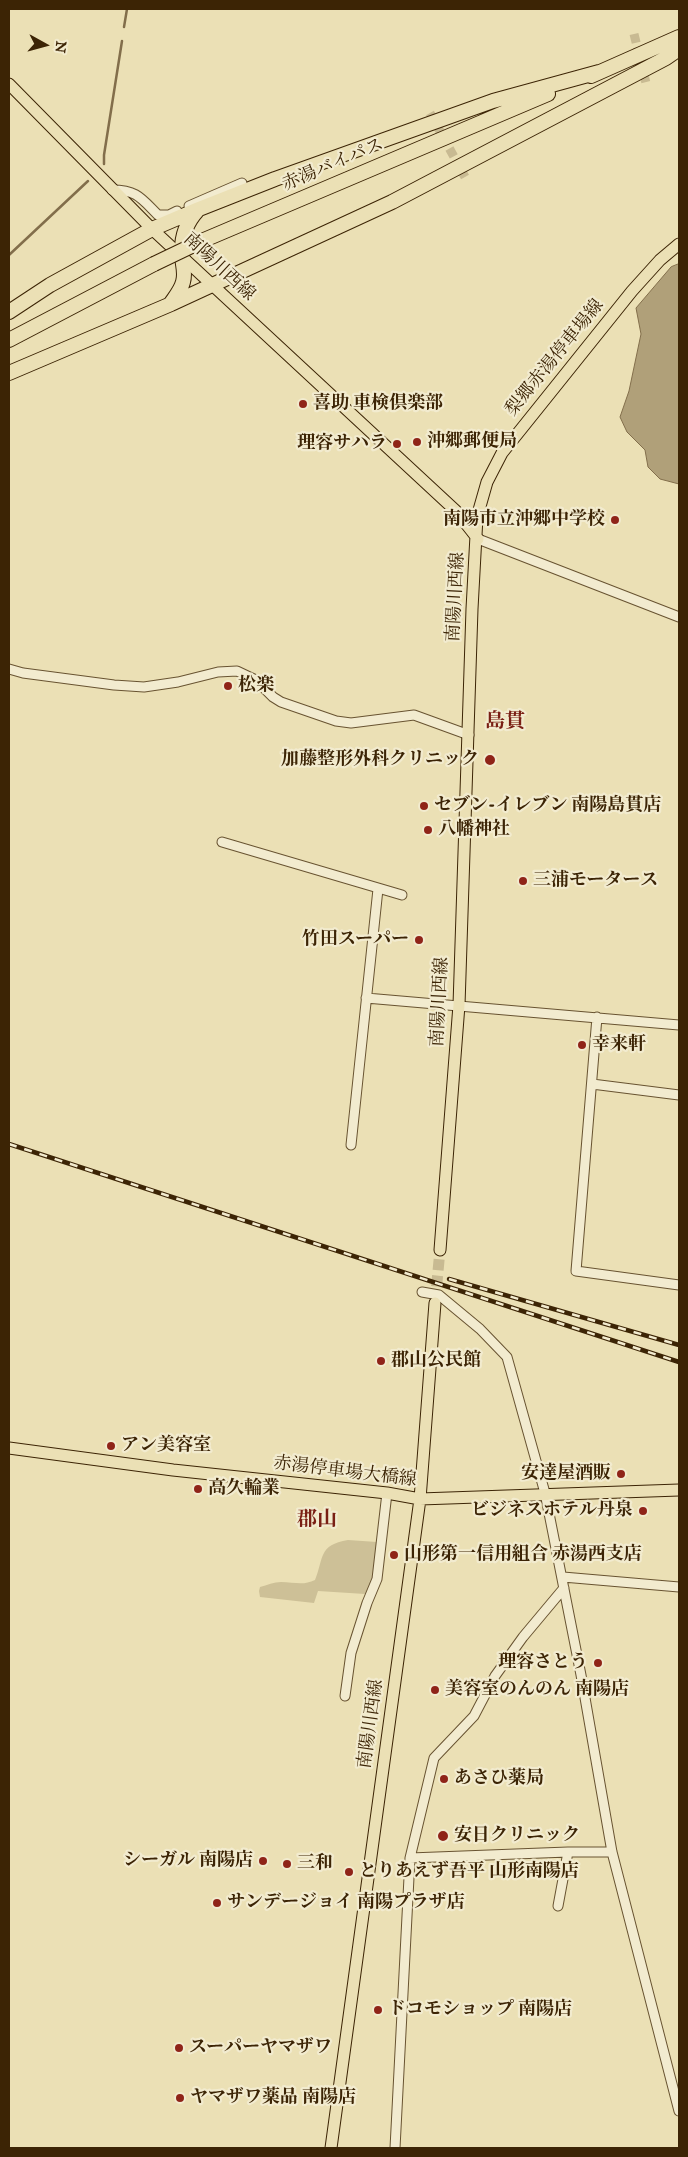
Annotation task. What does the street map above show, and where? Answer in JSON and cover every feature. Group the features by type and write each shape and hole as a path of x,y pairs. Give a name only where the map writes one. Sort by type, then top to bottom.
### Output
{"highway":[{"name":"赤湯バイパス","path":"9,340 204,240 679,37"},
{"path":"9,373 171,304 392,202 679,49"},
{"path":"9,312 50,285 152,229 199,209 275,179 493,102 599,72"},
{"path":"171,304 183,283 185,267 182,256 184,230 190,219 199,209"}],"main road":[{"name":"南陽川西線","path":"9,84 152,229 456,511 478,539 473,590 459,1005 440,1250"},
{"name":"梨郷赤湯停車場線","path":"478,539 477,517 482,498 487,482 502,453 632,291 660,260 679,244"},
{"name":"南陽川西線","path":"331,2148 420,1499 435,1303"},
{"name":"赤湯停車場大橋線","path":"9,1448 173,1470 387,1493 420,1499 546,1493 679,1490"}],"street":[{"path":"112,190 128,190 158,215 169,215 242,183"},
{"path":"478,539 679,616"},
{"path":"9,669 23,673 130,687 160,685 218,672 237,671 256,680 281,702 336,722 351,723 414,715 469,735"},
{"path":"222,842 402,895"},
{"path":"351,1145 378,889"},
{"path":"366,998 679,1025"},
{"path":"597,1017 576,1270 679,1285"},
{"path":"592,1084 679,1095"},
{"path":"422,1292 439,1295 480,1329 507,1357 546,1493 582,1675 612,1852 679,2112"},
{"path":"345,1696 352,1654 367,1603 377,1579 387,1493"},
{"path":"563,1577 679,1587"},
{"path":"395,2148 410,1858 434,1758 474,1716 495,1676 523,1637 564,1588"},
{"path":"558,1906 568,1852"},
{"path":"410,1858 612,1852"}],"shaded area":[{"path":"679,264 679,484 660,479 648,467 645,450 627,432 620,417 629,391 641,334 636,308 671,267"},
{"path":"348,1540 377,1542 373,1580 365,1594 318,1591 314,1603 260,1597 260,1587 276,1582 302,1583 315,1580 321,1559 327,1549 338,1542"}],"waterway":[{"path":"124,27 127,9"},
{"path":"104,164 122,41"},
{"path":"9,255 88,181"}],"tunnel":[{"path":"634,34 646,83"},
{"path":"430,113 465,177"},
{"path":"435,1303 440,1250"}],"railway":[{"path":"9,1144 679,1362"},
{"path":"449,1279 679,1345"}],"place":[{"name":"喜助 車検倶楽部","path":"303,404"},
{"name":"沖郷郵便局","path":"417,442"},
{"name":"理容サハラ","path":"397,444"},
{"name":"南陽市立沖郷中学校","path":"615,520"},
{"name":"松楽","path":"228,686"},
{"name":"加藤整形外科クリニック","path":"490,760"},
{"name":"セブン-イレブン 南陽島貫店","path":"424,806"},
{"name":"八幡神社","path":"428,830"},
{"name":"三浦モータース","path":"523,881"},
{"name":"竹田スーパー","path":"419,940"},
{"name":"幸来軒","path":"582,1045"},
{"name":"郡山公民館","path":"381,1361"},
{"name":"アン美容室","path":"111,1446"},
{"name":"安達屋酒販","path":"621,1474"},
{"name":"高久輪業","path":"198,1489"},
{"name":"ビジネスホテル丹泉","path":"643,1511"},
{"name":"山形第一信用組合 赤湯西支店","path":"394,1555"},
{"name":"理容さとう","path":"598,1663"},
{"name":"美容室のんのん 南陽店","path":"435,1690"},
{"name":"あさひ薬局","path":"444,1779"},
{"name":"安日クリニック","path":"443,1836"},
{"name":"シーガル 南陽店","path":"263,1861"},
{"name":"三和","path":"287,1864"},
{"name":"とりあえず吾平 山形南陽店","path":"349,1872"},
{"name":"サンデージョイ 南陽プラザ店","path":"217,1903"},
{"name":"ドコモショップ 南陽店","path":"378,2010"},
{"name":"スーパーヤマザワ","path":"179,2048"},
{"name":"ヤマザワ薬品 南陽店","path":"180,2098"}],"district":[{"name":"島貫","path":"505,722"},
{"name":"郡山","path":"317,1520"}]}
